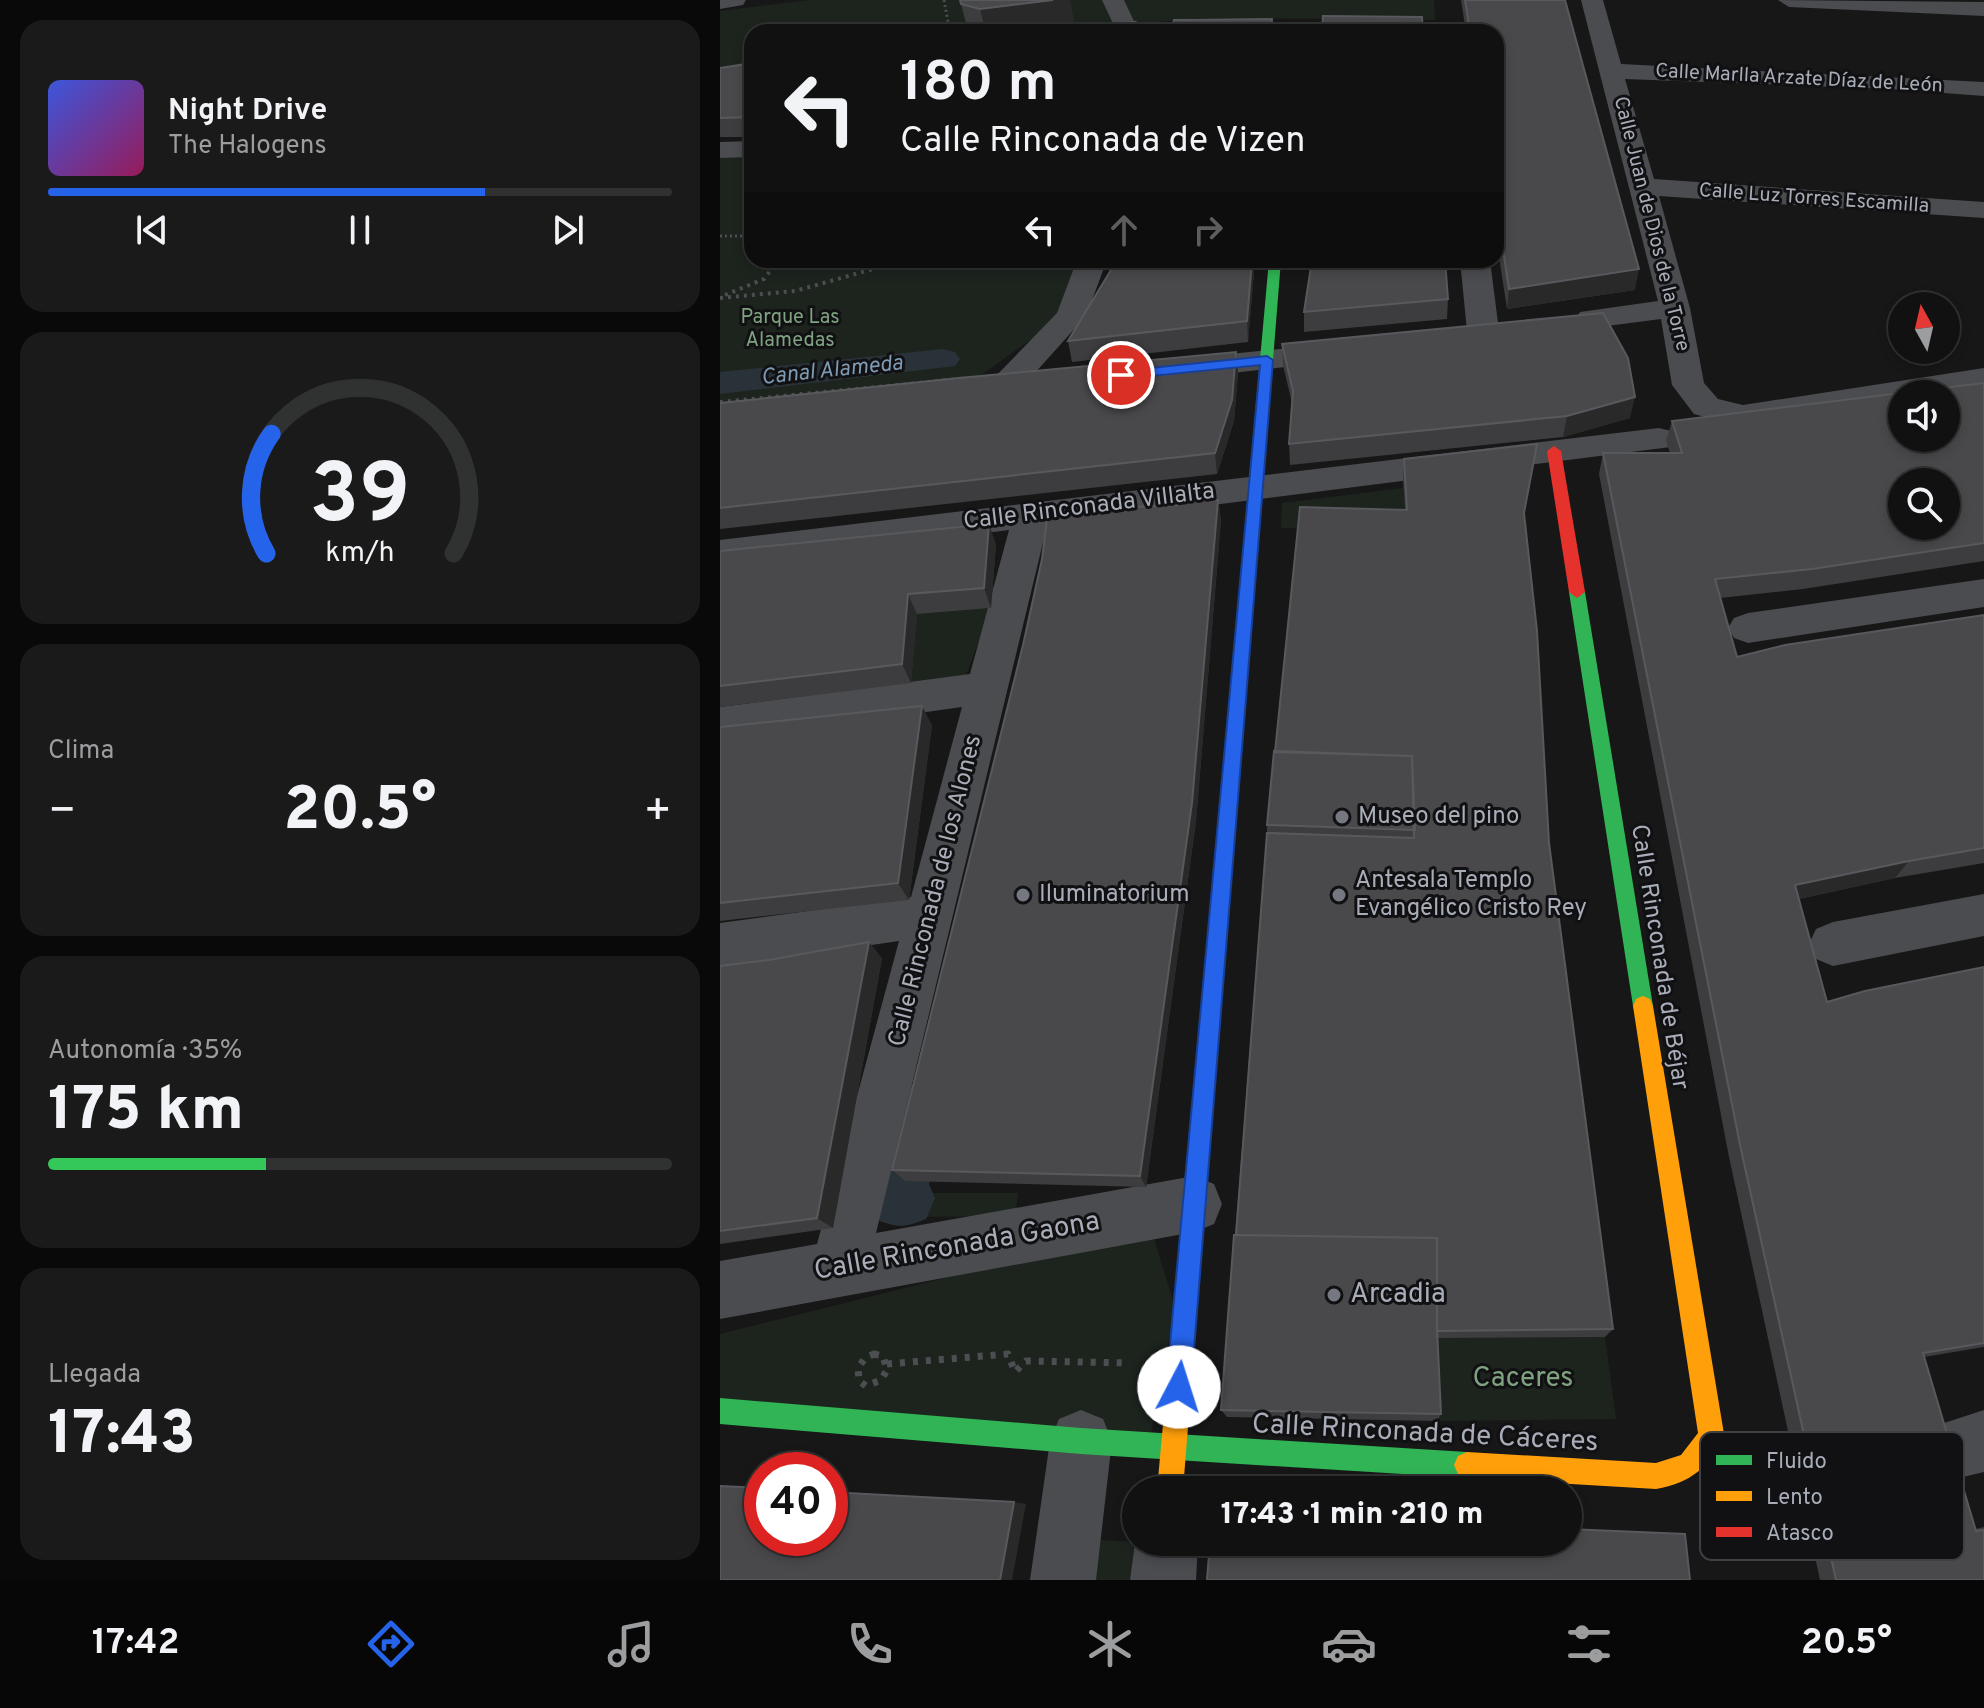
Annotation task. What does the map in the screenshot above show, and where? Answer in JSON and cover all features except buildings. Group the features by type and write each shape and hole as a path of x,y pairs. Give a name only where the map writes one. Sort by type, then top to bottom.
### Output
{"street":[{"path":"720,2 735,0"},
{"path":"1113,0 1124,24"},
{"name":"Calle Juan de Dios de la Torre","path":"1592,0 1675,308 1688,385 1706,407 1743,416 1984,378"},
{"path":"1789,0 1984,9"},
{"name":"Calle Marlla Arzate Díaz de León","path":"1613,71 1890,82 1984,89"},
{"path":"720,150 744,149"},
{"name":"Calle Luz Torres Escamilla","path":"1644,187 1984,210"},
{"path":"980,385 1071,316 1089,268"},
{"path":"1171,1476 1274,268"},
{"path":"1406,347 1484,339 1476,268"},
{"path":"1591,319 1675,308"},
{"path":"1143,373 1344,353"},
{"path":"980,385 1050,382"},
{"name":"Calle Rinconada Villalta","path":"720,553 1659,439"},
{"name":"Calle Rinconada de Béjar","path":"1554,451 1711,1432"},
{"name":"Calle Rinconada de los Alones","path":"839,1269 1032,513"},
{"path":"1748,628 1984,593"},
{"path":"720,724 987,688"},
{"path":"720,945 930,915"},
{"path":"1833,944 1984,915"},
{"name":"Calle Rinconada Gaona","path":"720,1290 1194,1204"},
{"name":"Calle Rinconada de Cáceres","path":"720,1411 1081,1441 1656,1476 1675,1474 1694,1465"},
{"path":"1063,1580 1081,1441"},
{"name":"Calle Rinconada de Béjar","path":"1694,1465 1700,1454"},
{"path":"1163,1580 1165,1556"}],"path":[{"path":"944,0 948,24"},
{"path":"720,236 744,236"},
{"path":"720,297 756,284 770,275 774,268"},
{"path":"720,297 795,291 877,268"},
{"path":"720,402 980,385"},
{"path":"887,1364 1008,1354 1015,1372 1026,1361 1145,1363"}],"green space":[{"path":"810,0 1434,0 1435,20 1196,18 1141,24 744,24 744,66 720,69 720,11"},
{"name":"Parque Las Alamedas","path":"744,152 744,268 1087,268 1062,313 1040,333 973,381 720,408 720,153"},
{"path":"1403,488 1406,530 1281,528 1282,503"},
{"path":"991,608 965,678 911,683 917,614"},
{"path":"906,1193 1018,1193 1015,1216 901,1217"},
{"path":"1152,1232 1175,1307 1149,1444 720,1409 720,1334 1122,1234"},
{"name":"Caceres","path":"1605,1337 1616,1419 1437,1421 1433,1338"},
{"path":"1095,1540 1122,1541 1122,1556 1146,1556 1143,1580 1090,1580"}],"waterway":[{"name":"Canal Alameda","path":"720,383 943,359"},
{"path":"905,1198 896,1198 916,1112"}],"traffic: fast":[{"path":"1226,836 1274,268"},
{"path":"1577,592 1643,1006"},
{"path":"720,1411 1081,1441 1467,1465"}],"traffic: slow":[{"path":"1171,1476 1226,836"},
{"path":"1643,1006 1711,1432"},
{"path":"1467,1465 1656,1476 1683,1468 1700,1453"}],"traffic: jam":[{"path":"1554,451 1577,592"}],"place":[{"name":"Museo del pino","path":"1342,817"},
{"name":"Iluminatorium","path":"1023,895"},
{"name":"Antesala Templo Evangélico Cristo Rey","path":"1339,895"},
{"name":"Arcadia","path":"1334,1295"}],"route":[{"path":"1121,375 1267,360 1179,1387"}]}
